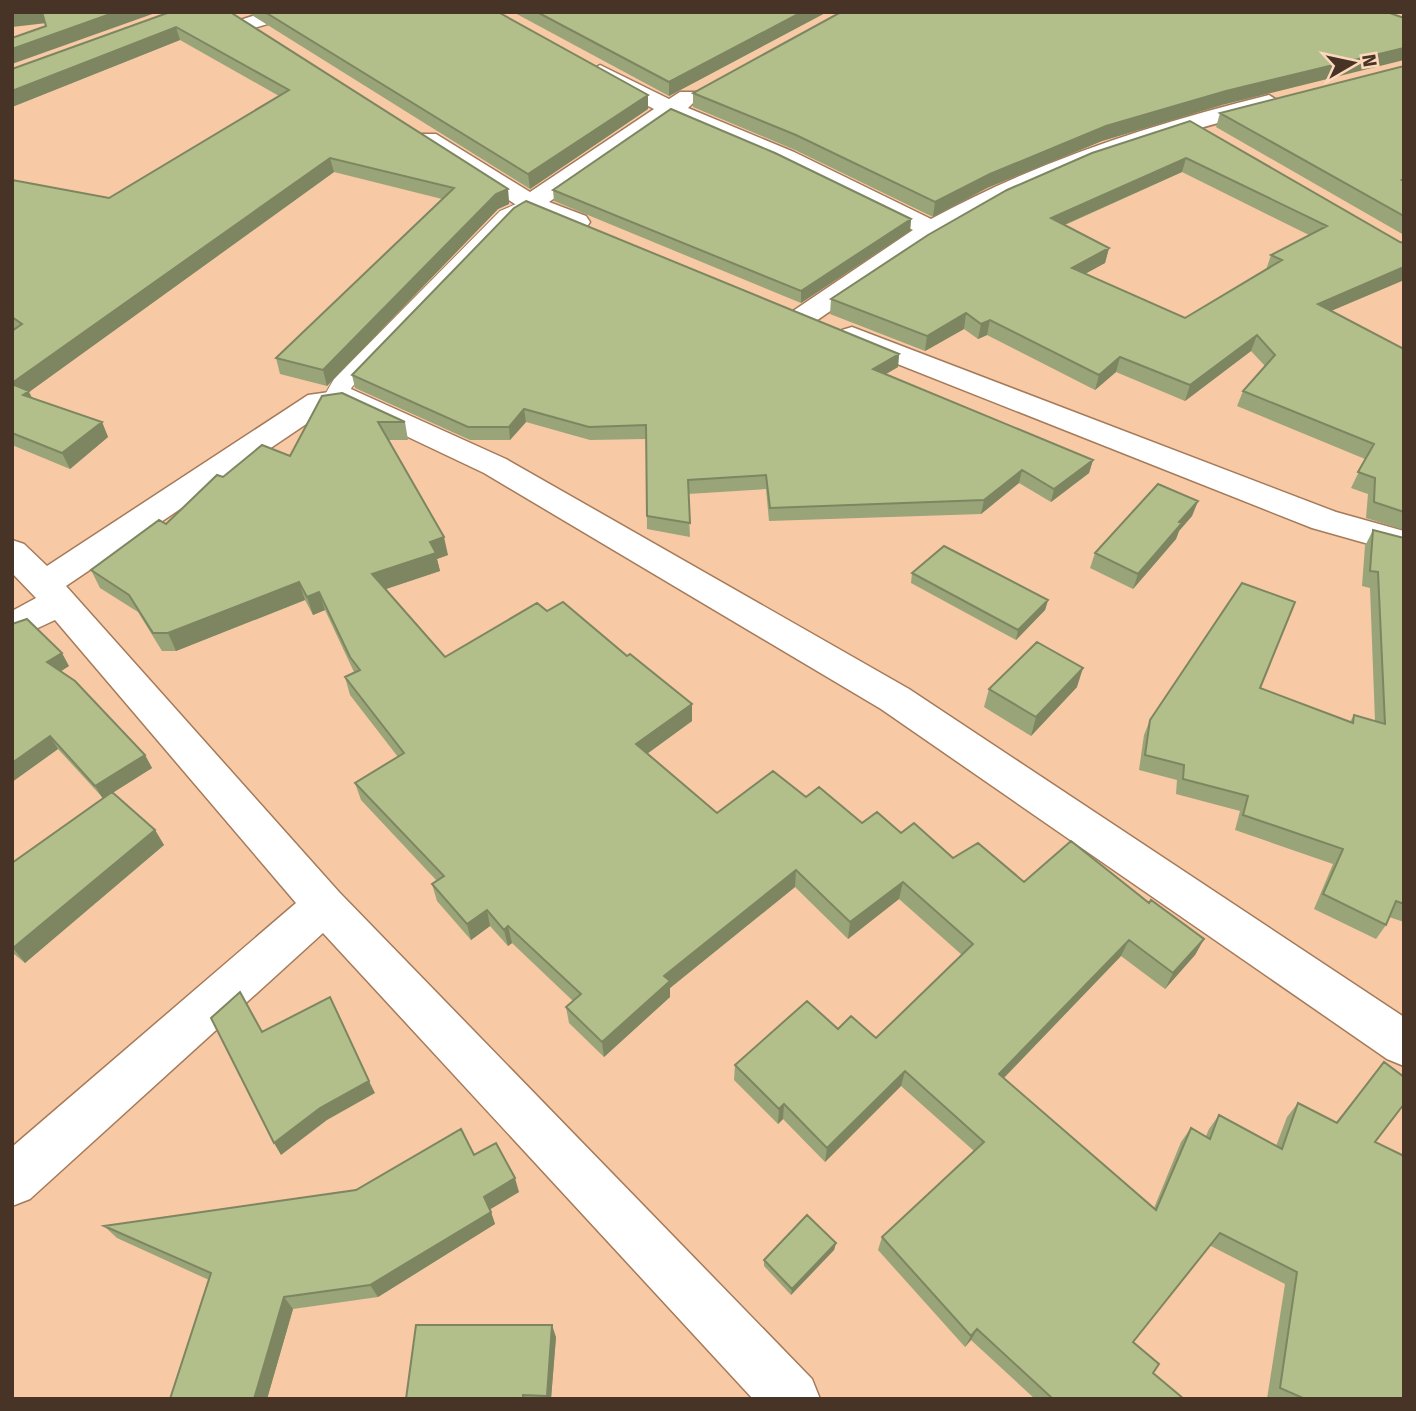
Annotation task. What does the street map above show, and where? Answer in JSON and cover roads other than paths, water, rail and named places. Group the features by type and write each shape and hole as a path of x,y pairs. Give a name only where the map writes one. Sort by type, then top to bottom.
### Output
{"street":[{"path":"237,18 288,12"},
{"path":"237,18 282,47"},
{"path":"575,60 669,107 785,157 933,230"},
{"path":"530,203 669,107 705,89"},
{"path":"1295,96 1187,123 1054,169 933,230 791,312 1324,520 1404,543"},
{"path":"1187,123 1223,144"},
{"path":"407,126 530,203 605,234"},
{"path":"12,627 51,593 319,402 351,398 495,466 895,699 1404,1044"},
{"path":"12,552 324,905 792,1399"},
{"path":"12,1181 324,905"}],"lane":[{"path":"335,398 342,384 507,215 530,203"}]}
